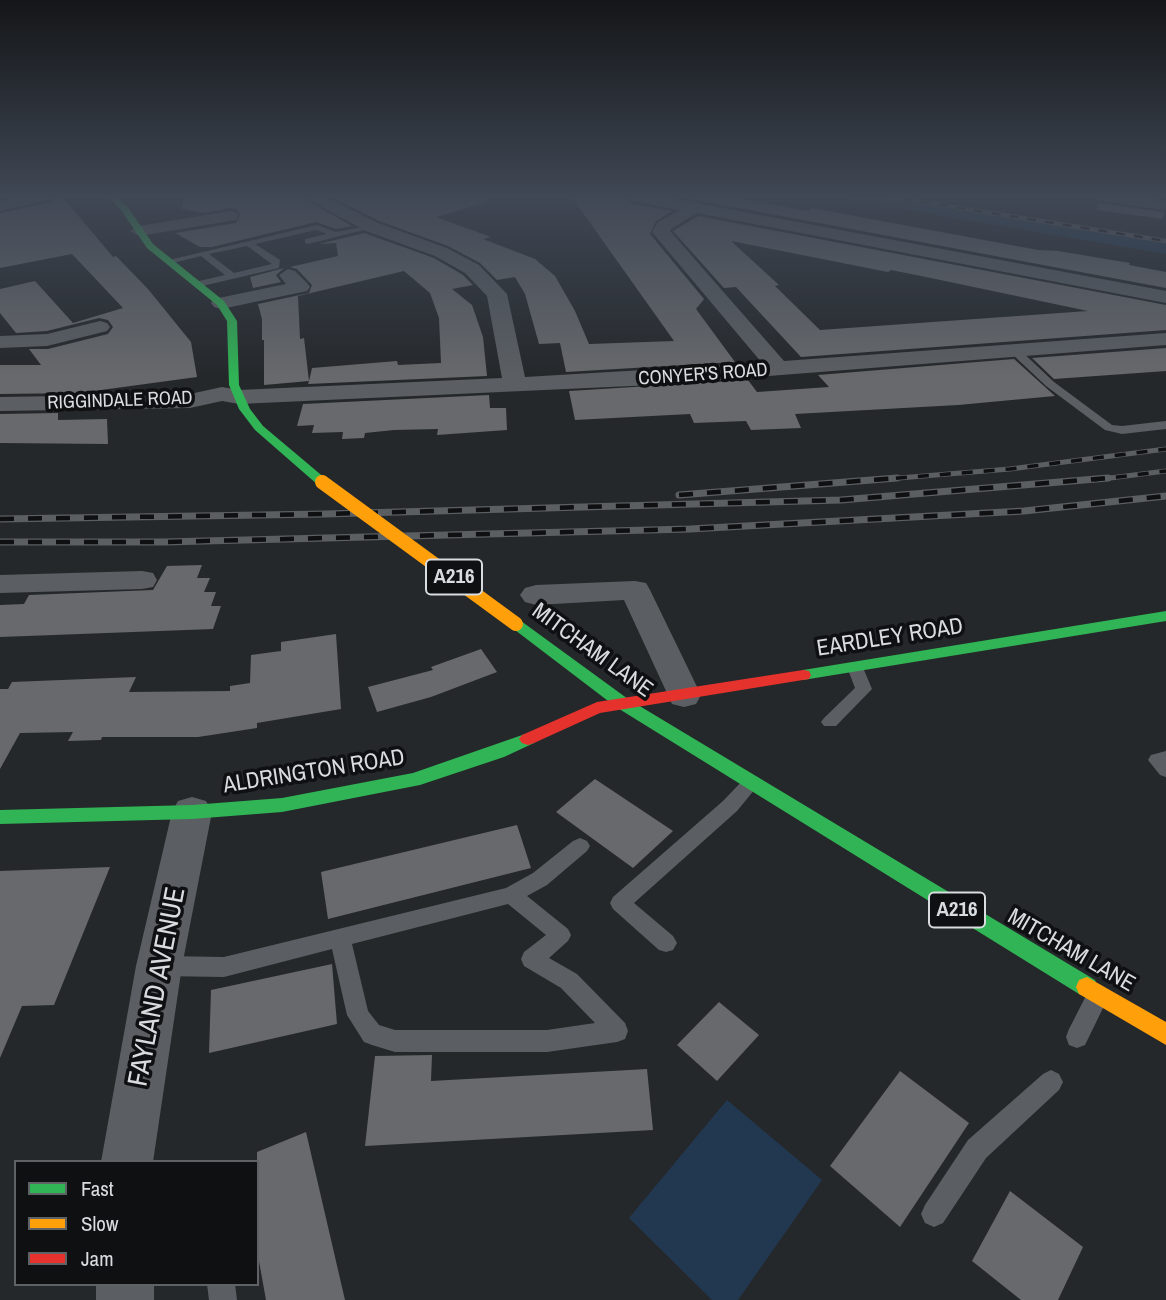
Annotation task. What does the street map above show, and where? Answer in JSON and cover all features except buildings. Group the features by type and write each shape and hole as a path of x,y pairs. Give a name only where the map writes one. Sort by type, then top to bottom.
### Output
{"main road":[{"path":"163,257 221,303"},
{"name":"MITCHAM LANE","path":"221,303 232,321 233,373 239,397 259,428 322,482 622,703 961,913 1166,1034"},
{"name":"EARDLEY ROAD","path":"622,703 1166,616"},
{"name":"ALDRINGTON ROAD","path":"0,817 192,812 282,805 414,780 498,752 597,708 622,703"}],"street":[{"path":"449,257 472,269 497,294 515,385"},
{"path":"682,257 780,370"},
{"path":"950,257 1166,297"},
{"path":"221,303 300,287 288,275"},
{"path":"1,340 47,340 100,327"},
{"name":"CONYER'S ROAD","path":"239,397 780,370 1166,339"},
{"name":"RIGGINDALE ROAD","path":"0,404 190,401 222,394 239,397"},
{"path":"0,584 142,580"},
{"path":"536,595 635,590 684,695"},
{"name":"FAYLAND AVENUE","path":"127,1160 159,966 192,812"}],"lane":[{"path":"169,261 190,257"},
{"path":"207,257 232,276"},
{"path":"198,284 276,266 277,261 270,257"},
{"path":"1014,350 1050,384 1108,428 1122,430 1166,425"},
{"path":"830,722 864,690 855,667"},
{"path":"1166,758 1157,760 1166,770"},
{"path":"666,943 620,903 730,806 751,783"},
{"path":"159,966 224,967 511,895 540,879 580,846"},
{"path":"340,938 358,1015 372,1034 395,1041 534,1041 617,1031 569,981 532,958 561,935 511,895"},
{"path":"1077,1037 1099,993"},
{"path":"934,1214 977,1149 1051,1082"}],"shaded area":[{"path":"727,1100 822,1180 738,1300 712,1300 629,1218"}],"railway":[{"path":"874,480 1010,469 1166,449"},
{"path":"1094,480 1166,471"},
{"path":"679,495 897,478"},
{"path":"0,519 325,514 841,500 1108,478"},
{"path":"0,542 164,542 690,529 1024,511 1166,496"}],"traffic: fast":[{"path":"163,257 221,303 232,321 234,385 245,409 259,428 322,482"},
{"path":"803,675 1166,616"},
{"path":"516,624 622,703 1087,987"},
{"path":"0,817 192,812 282,805 414,780 528,739"}],"traffic: slow":[{"path":"322,482 516,624"},
{"path":"1087,987 1166,1034"}],"traffic: jam":[{"path":"528,739 597,708 803,675"}]}
